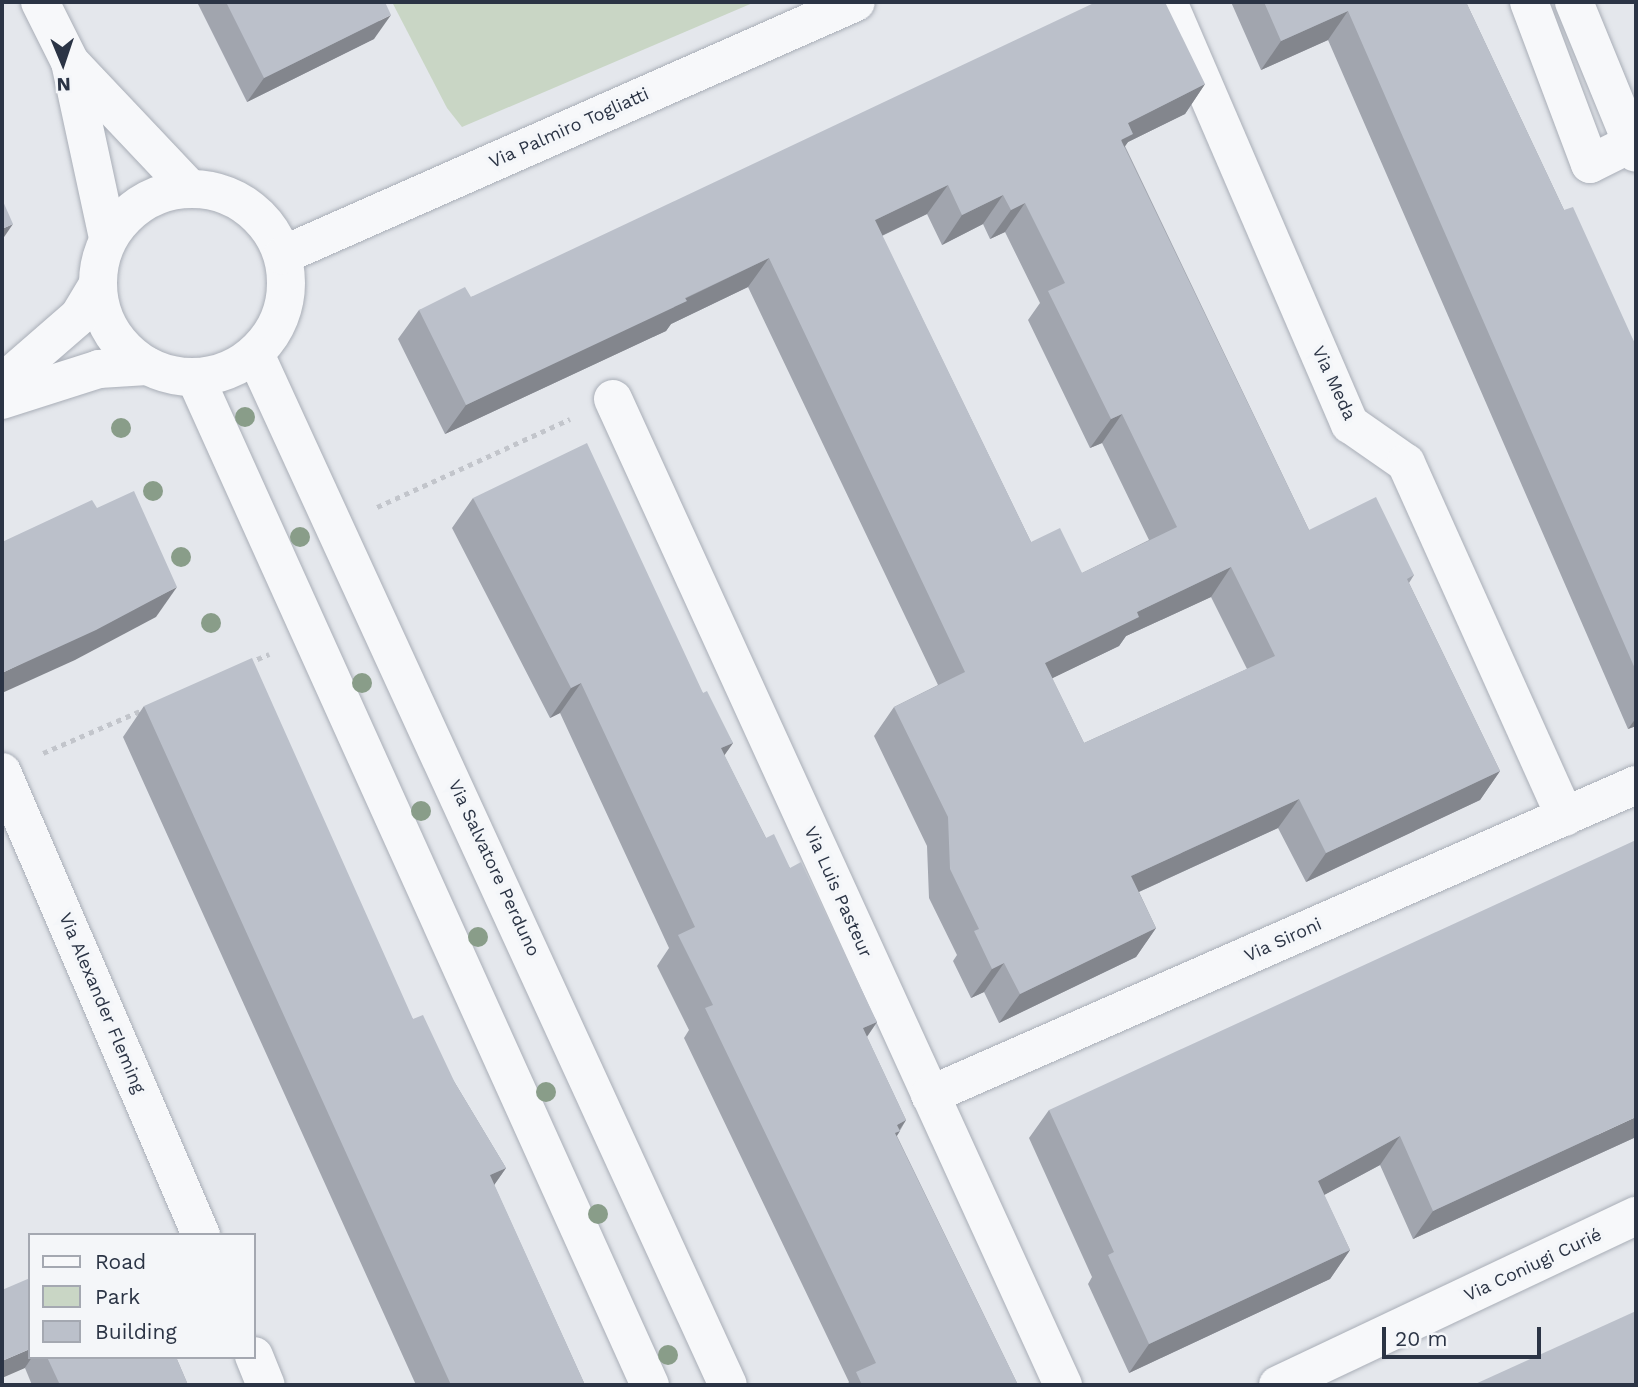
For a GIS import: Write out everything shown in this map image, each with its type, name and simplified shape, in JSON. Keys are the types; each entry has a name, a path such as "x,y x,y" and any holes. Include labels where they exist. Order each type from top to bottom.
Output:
{"street":[{"path":"2,383 79,316 97,286 108,238 71,62 40,2"},
{"name":"Via Palmiro Togliatti","path":"283,255 856,2"},
{"name":"Via Meda","path":"1168,2 1350,424 1406,463 1565,817"},
{"path":"1529,2 1590,164 1634,148 1574,2"},
{"path":"71,62 189,188"},
{"path":"2,400 99,369 148,366 195,377 227,371 255,354 276,327 285,304 283,255 273,232 247,206 214,190 189,188 164,192 142,202 108,238"},
{"path":"97,286 112,333 148,366"},
{"name":"Via Salvatore Perduno","path":"255,354 728,1385"},
{"path":"195,377 650,1385"},
{"name":"Via Luis Pasteur","path":"613,399 1063,1385"},
{"name":"Via Alexander Fleming","path":"2,772 200,1233"},
{"name":"Via Sironi","path":"930,1095 1636,785"},
{"name":"Via Coniugi Curié","path":"1278,1385 1636,1216"},
{"path":"255,1359 266,1385"}],"path":[{"path":"335,526 613,399"},
{"path":"241,667 311,635"},
{"path":"2,772 156,704"}],"green space":[{"path":"392,2 755,2 462,127 447,108"}],"building":[{"path":"226,2 385,2 391,15 264,78"},
{"path":"1096,2 1165,2 1205,84 1128,123 1133,134 1121,140 1309,530 1376,497 1414,575 1407,579 1500,771 1326,853 1299,799 1131,876 1156,928 1020,994 1004,963 992,969 974,931 979,929 950,869 948,817 894,707 965,672 769,258 685,298 687,301 466,405 419,310 465,287 471,297","holes":["948,185 962,215 1003,195 1011,210 1025,203 1065,283 1048,291 1111,419 1122,414 1177,527 1082,573 1060,528 1031,542 875,220","1231,567 1275,656 1084,743 1045,663 1139,617 1137,612"]},
{"path":"1264,2 1466,2 1564,210 1573,207 1636,346 1636,671 1348,11 1281,41"},
{"path":"2,199 13,224 2,229"},
{"path":"587,443 703,693 707,691 733,743 721,748 766,838 774,834 790,868 801,862 877,1022 863,1028 906,1120 897,1125 900,1131 895,1133 1018,1385 862,1385 856,1372 876,1363 705,1008 713,1005 678,935 695,927 581,683 571,688 473,498"},
{"path":"134,491 177,587 96,630 2,673 2,542 92,500 97,508"},
{"path":"252,658 413,1019 423,1015 455,1083 506,1168 490,1175 585,1385 451,1385 144,706"},
{"path":"1636,840 1636,1117 1433,1211 1400,1136 1318,1181 1350,1250 1149,1344 1108,1255 1114,1252 1049,1110"},
{"path":"28,1279 28,1350 2,1361 2,1290"},
{"path":"1636,1311 1636,1385 1473,1385"},
{"path":"48,1359 177,1359 188,1385 60,1385"}]}
